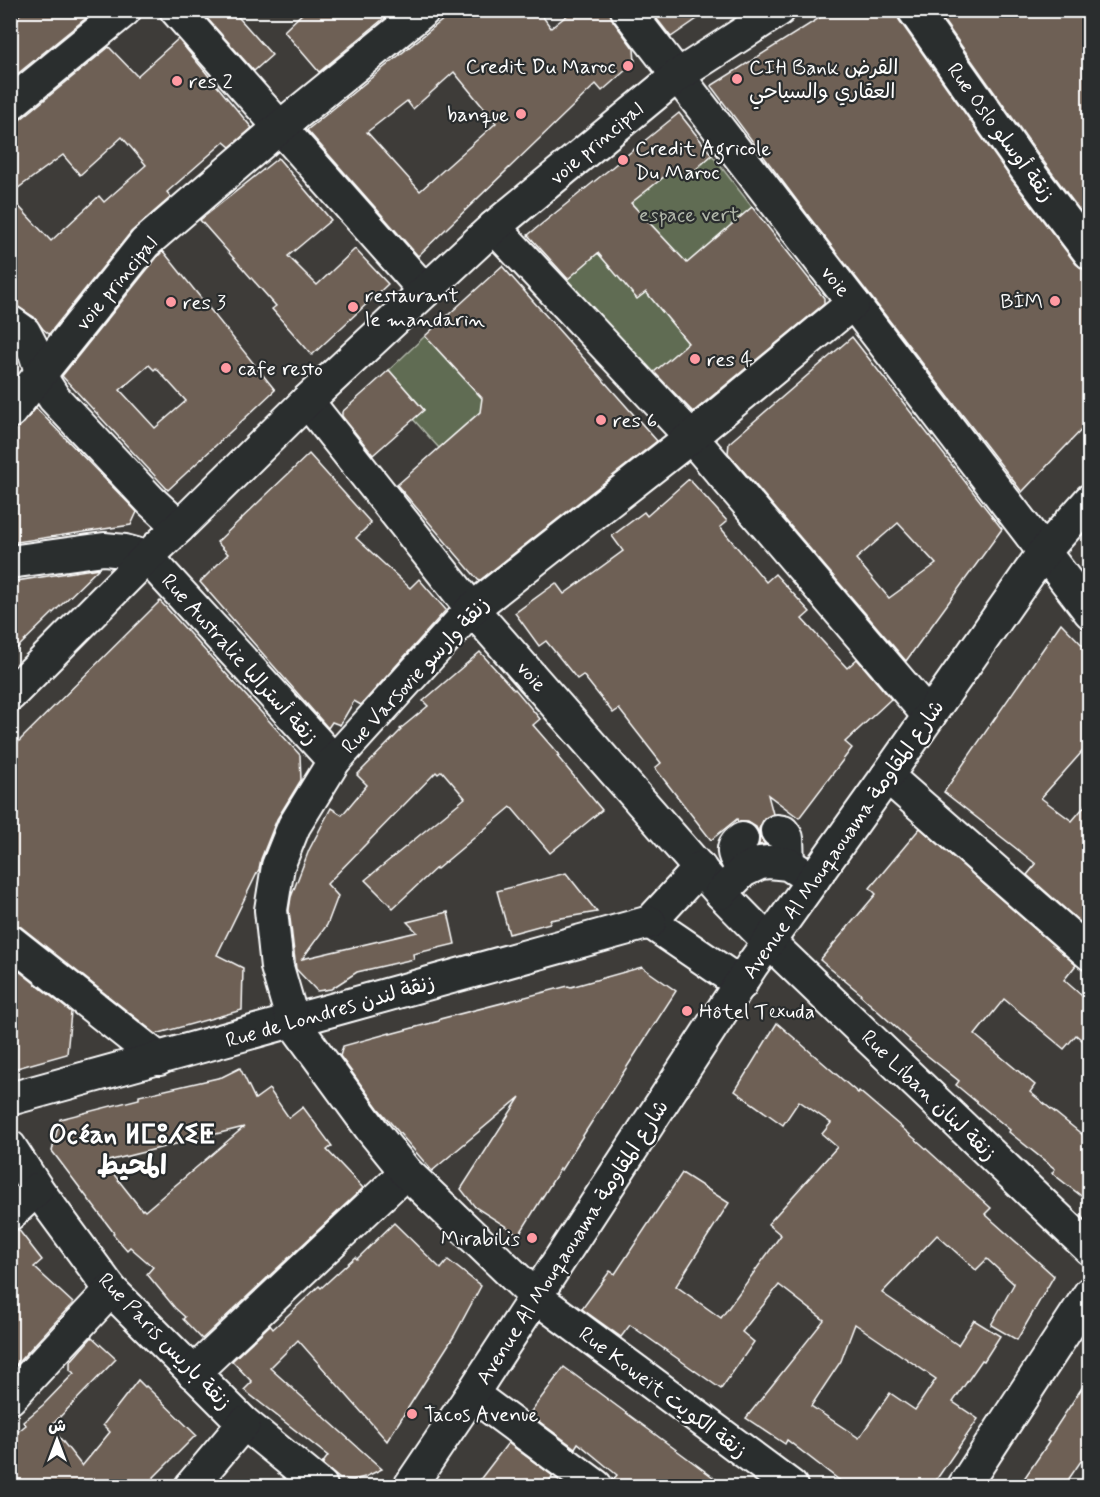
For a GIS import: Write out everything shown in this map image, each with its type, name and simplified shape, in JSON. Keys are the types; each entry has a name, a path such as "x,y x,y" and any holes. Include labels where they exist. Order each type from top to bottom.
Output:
{"street":[{"path":"10,104 125,10"},
{"path":"176,10 425,291"},
{"name":"voie principal","path":"10,412 144,243 279,128 424,10"},
{"name":"voie","path":"627,10 1089,612"},
{"name":"voie principal","path":"10,695 307,401 494,227 677,76 779,10"},
{"name":"Rue Oslo زنقة أوسلو","path":"914,10 1026,169 1089,253"},
{"path":"494,227 691,437 929,716"},
{"name":"Rue Varsovie زنقة وارسو","path":"292,1022 277,967 271,910 279,866 294,826 333,761 472,609 691,437 853,303"},
{"path":"10,322 24,333 35,353 45,384 54,398 151,501 179,527"},
{"name":"voie","path":"307,401 472,609 721,893 768,941"},
{"name":"Avenue Al Mouqaouama شارع المقاومة","path":"410,1486 741,984 768,941 800,872 887,776 1043,553 1089,500"},
{"path":"10,562 104,549 125,551 147,557"},
{"name":"Rue Australie زنقة أستراليا","path":"147,557 333,761"},
{"path":"887,776 1089,954"},
{"path":"777,831 783,832 787,838 800,872"},
{"path":"742,839 735,845 734,855 743,871"},
{"path":"721,893 743,871 760,863 770,862 800,872"},
{"path":"700,868 650,922 741,984"},
{"name":"Rue de Londres زنقة لندن","path":"10,1099 650,922"},
{"path":"10,941 159,1059"},
{"name":"Rue Liban زنقة لبنان","path":"768,941 1089,1249"},
{"name":"Rue Koweït زنقة الكويت","path":"292,1022 406,1172 536,1297 791,1486"},
{"name":"Rue Paris زنقة باريس","path":"10,1147 37,1189 111,1290 244,1423 321,1486"},
{"path":"193,1373 406,1172"},
{"path":"10,1214 37,1189"},
{"path":"10,1398 111,1290"},
{"path":"964,1486 1089,1293"},
{"path":"472,1394 596,1486"},
{"path":"191,1486 244,1423"}],"green space":[{"name":"espace vert","path":"712,155 752,207 687,263 631,203 675,168 685,179"},
{"name":"espace vert","path":"598,253 637,298 646,292 688,343 651,375 567,279"},
{"path":"425,336 488,405 439,448 413,419 424,410 389,370"}],"building":[{"path":"25,10 96,10 10,80 10,23"},
{"path":"209,10 232,10 272,55 254,71 204,15"},
{"path":"306,10 394,10 319,72 284,31"},
{"path":"455,10 538,10 551,28 574,10 609,10 613,21 634,49 635,62 602,91 596,84 418,256 307,130","holes":["454,72 496,123 420,191 367,132 407,101 413,109"]},
{"path":"650,10 710,10 671,37"},
{"path":"832,10 896,10 899,20 1012,180 1076,264 1089,271 1089,422 1022,492 711,86"},
{"path":"936,10 1089,10 1089,223 1041,158"},
{"path":"178,39 252,128 230,147 224,142 167,192 171,197 131,232 49,334 34,317 10,302 10,197 51,241 99,196 104,202 146,165 122,137 80,175 63,155 10,194 10,128 109,47 137,76"},
{"path":"679,113 712,155 685,179 675,168 631,203 687,263 752,207 824,298 824,304 693,412 654,372 688,343 646,292 637,299 598,253 568,279 528,235"},
{"path":"278,158 331,220 288,256 317,285 355,249 388,284 312,355 272,309 276,306 200,220"},
{"path":"163,251 275,390 168,490 62,376","holes":["149,365 154,370 156,368 186,401 155,428 120,390"]},
{"path":"502,266 657,441 479,581 397,485 480,412 482,398 425,336"},
{"path":"852,337 1002,529 906,661 728,453 729,443","holes":["898,523 936,564 889,598 856,559"]},
{"name":"cafe resto","path":"389,370 424,410 373,455 342,416 342,412"},
{"path":"36,408 137,512 131,525 10,543 10,434 24,423"},
{"path":"309,454 371,523 356,538 410,588 419,579 446,610 361,705 354,701 340,725 332,722 328,728 200,582 228,554 217,542"},
{"path":"689,479 727,521 720,527 766,582 775,574 810,612 802,619 847,668 857,659 891,699 845,742 852,748 799,818 768,795 773,814 764,819 759,829 760,836 756,827 748,822 738,822 737,819 711,840 655,768 661,763 619,709 613,713 583,675 577,679 546,641 539,646 515,613 556,583 564,594 623,551 612,536 644,512 647,516"},
{"path":"99,568 10,655 10,582"},
{"path":"160,601 300,755 301,780 277,819 259,869 217,955 243,968 242,1010 156,1034 21,927 10,923 10,750"},
{"path":"1061,623 1089,652 1089,744 1041,798 1072,821 1089,801 1089,930 1027,875 1036,864 944,792"},
{"path":"480,652 540,719 533,725 602,810 550,853 511,807 436,868 393,908 365,880 465,798 442,771 438,774 436,772 327,884 338,896 327,925 302,959 417,932 407,922 448,912 455,944 413,954 414,959 357,972 331,989 317,991 296,969 289,910 291,897 309,850 331,808 342,815 367,785 357,775 400,729 428,706 423,701"},
{"path":"920,828 1076,965 1064,980 1089,1002 1089,1046 1076,1035 1064,1049 1004,999 975,1035 1035,1085 1030,1092 1089,1140 1089,1202 1052,1173 1055,1169 956,1085 959,1081 909,1041 861,994 820,960 876,894 870,888"},
{"path":"760,837 765,844 759,845"},
{"path":"566,873 597,912 550,920 550,923 509,934 497,891"},
{"path":"10,964 71,1012 67,1054 10,1070"},
{"path":"642,967 676,991 519,1235 475,1207 461,1189 520,1097 432,1171 378,1108 340,1056 343,1046"},
{"path":"777,1023 921,1144 991,1208 985,1214 1054,1276 1017,1340 991,1325 1014,1284 987,1259 976,1270 937,1235 882,1293 958,1345 974,1320 1000,1336 953,1402 978,1419 932,1486 847,1486 787,1440 785,1444 746,1418 824,1320 779,1285 742,1332 754,1342 721,1389 630,1325 621,1337 582,1309 610,1271 615,1274 682,1173 729,1203 676,1286 721,1318 781,1235 768,1224 837,1147 822,1134 831,1123 799,1101 783,1125 735,1091","holes":["855,1324 936,1379 915,1410 890,1393 859,1438 811,1406 841,1361"]},
{"path":"240,1068 255,1099 269,1089 289,1118 303,1107 332,1146 327,1150 363,1188 202,1339 147,1274 153,1267 130,1247 127,1250 113,1234 52,1151 60,1119 139,1099 139,1096 222,1077","holes":["244,1127 145,1211 104,1162"]},
{"path":"394,1223 441,1269 448,1260 481,1286 454,1336 387,1441 298,1340 270,1368 382,1469 353,1480 340,1479 322,1464 328,1456 244,1390 252,1382 232,1361 270,1325 273,1329 319,1286 321,1288 355,1257 357,1259"},
{"path":"18,1229 42,1260 34,1267 73,1303 10,1371 10,1232"},
{"path":"92,1337 116,1359 54,1423 60,1430 56,1433 82,1466 110,1432 103,1425 138,1380 196,1435 145,1486 10,1486 10,1438 26,1425 23,1422 74,1373 70,1370 70,1362"},
{"path":"564,1367 725,1486 614,1486 613,1480 617,1475 578,1443 575,1448 529,1414"},
{"path":"1089,1377 1089,1467 1081,1461 1064,1486 1019,1486 1049,1442 1047,1441"},
{"path":"508,1443 553,1476 545,1486 475,1486"}],"place":[{"name":"Credit Du Maroc","path":"628,66"},
{"name":"CIH Bank القرض العقاري والسياحي","path":"737,79"},
{"name":"res 2","path":"177,81"},
{"name":"banque","path":"521,114"},
{"name":"Credit Agricole Du Maroc","path":"623,160"},
{"name":"BİM","path":"1055,301"},
{"name":"res 3","path":"171,302"},
{"name":"restaurant le mandarin","path":"353,307"},
{"name":"res 4","path":"695,359"},
{"name":"cafe resto","path":"226,368"},
{"name":"res 6","path":"601,420"},
{"name":"Hôtel Texuda","path":"687,1011"},
{"name":"Mirabilis","path":"532,1238"},
{"name":"Tacos Avenue","path":"412,1414"}],"district":[{"name":"Océan ⵍⵎⵓⵃⵉⵟ المحيط","path":"132,1150"}]}
